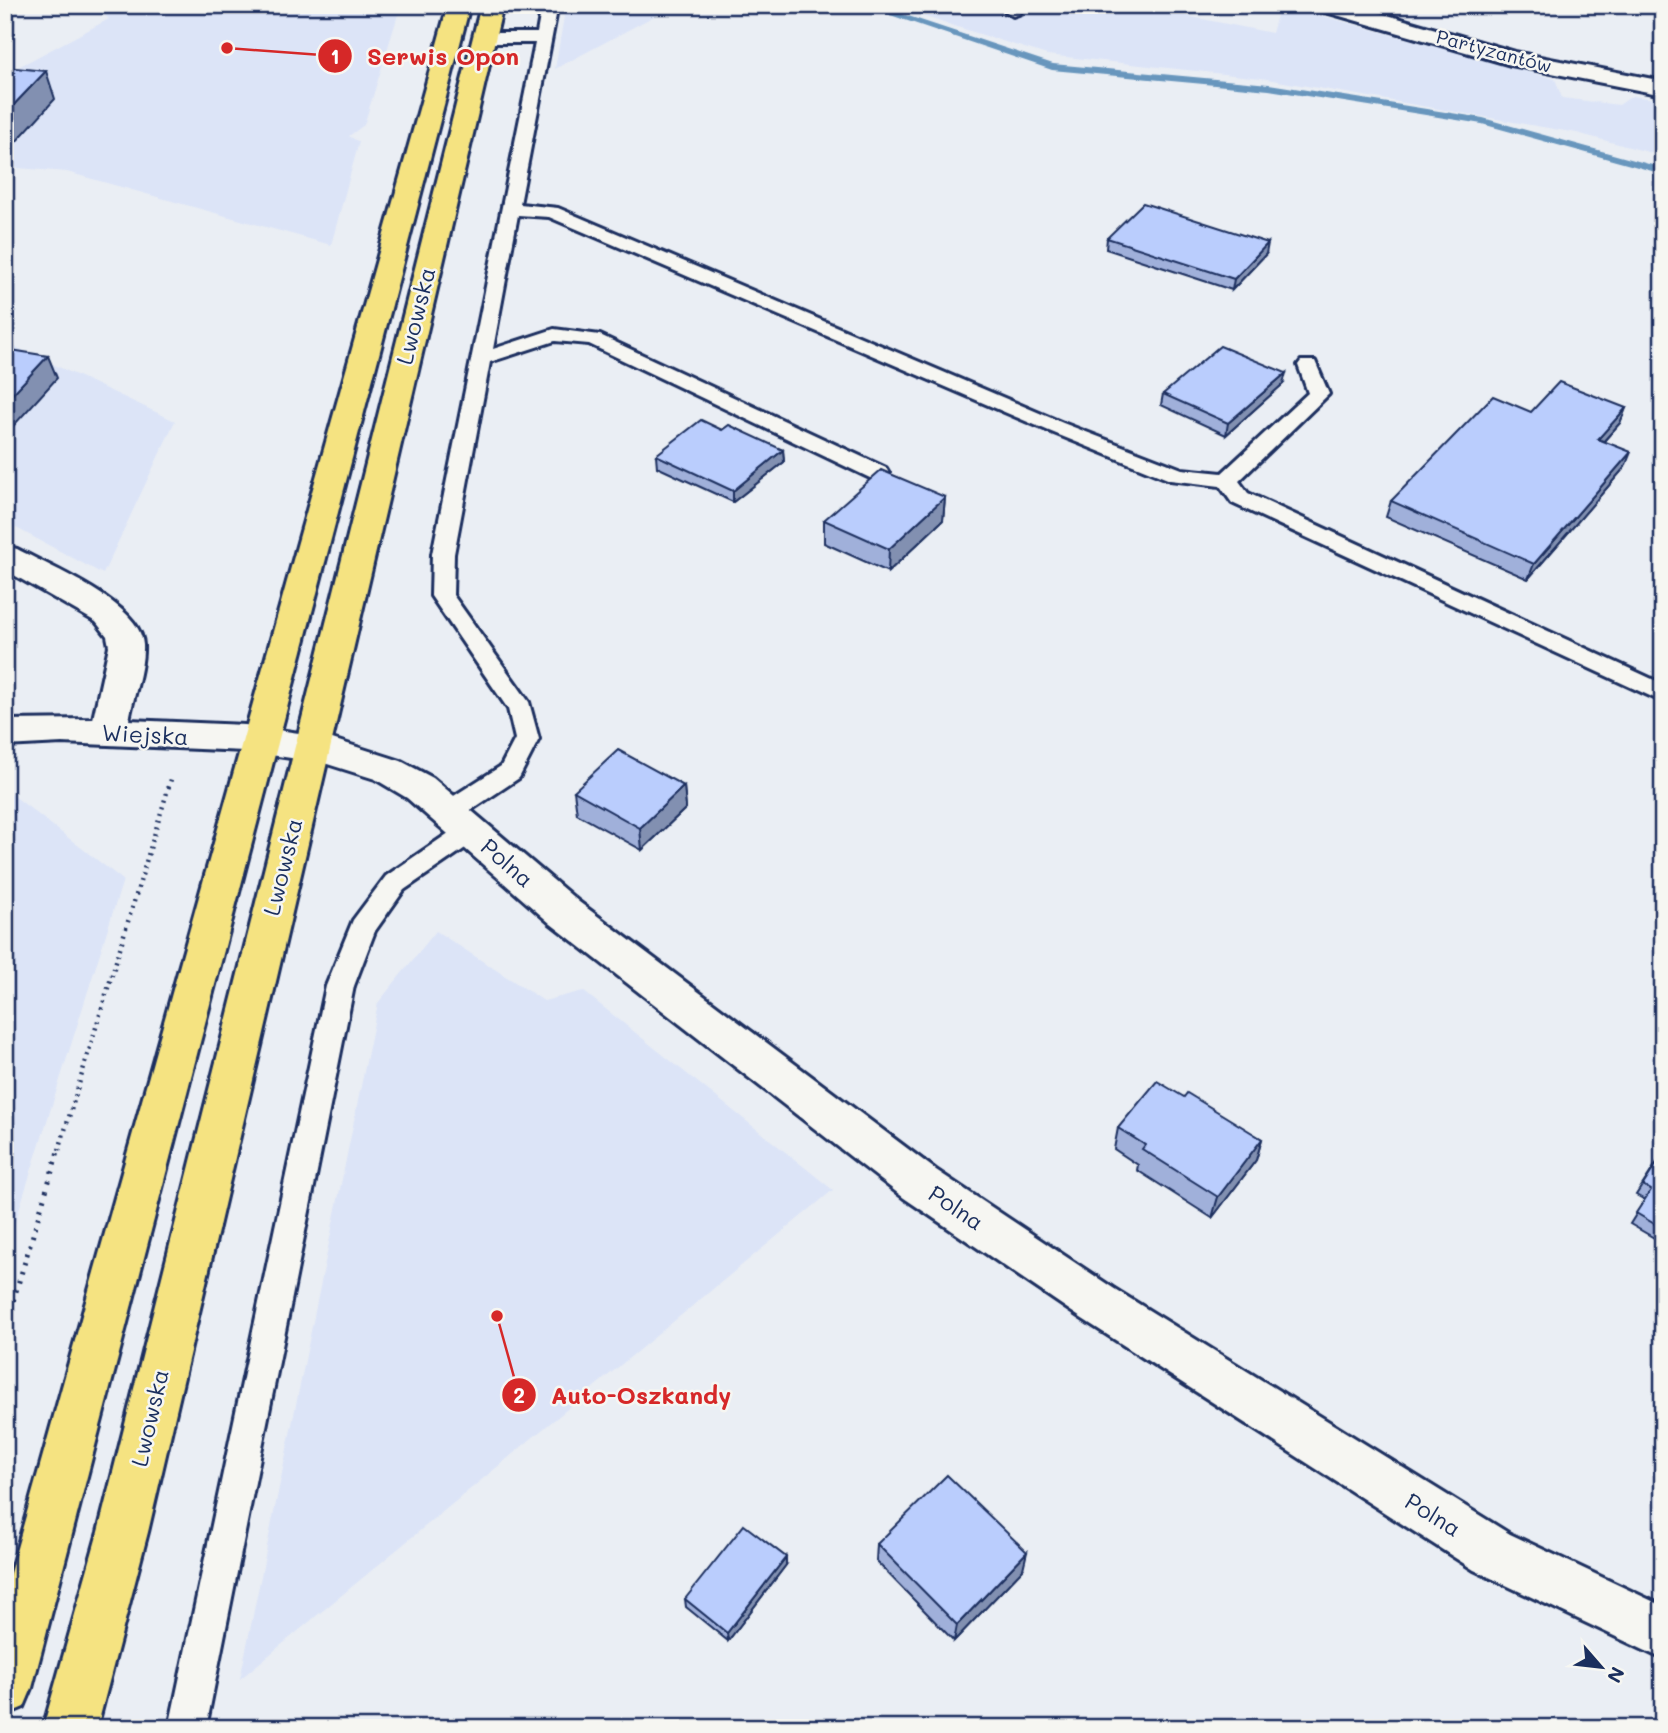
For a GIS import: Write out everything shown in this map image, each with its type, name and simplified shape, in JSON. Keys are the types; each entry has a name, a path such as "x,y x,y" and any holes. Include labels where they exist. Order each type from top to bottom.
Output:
{"main road":[{"name":"Lwowska","path":"70,1728 123,1532 286,744 459,5"},
{"name":"Lwowska","path":"5,1688 286,744 492,5"}],"street":[{"name":"Partyzantów","path":"1327,5 1511,58 1663,88"},
{"path":"5,556 108,614 124,633 127,646 108,733"},
{"name":"Wiejska","path":"5,733 62,730 286,744"},
{"name":"Polna","path":"286,744 326,750 388,770 420,788 565,913 920,1184 1052,1273 1492,1552 1663,1633"}],"lane":[{"path":"187,1728 341,986 363,927 395,883 510,772 527,739 520,708 442,596 443,554 550,5"},
{"path":"484,38 544,38"},
{"path":"510,209 552,212 1056,427 1178,475 1227,480 1240,498 1663,694"},
{"path":"481,359 554,335 593,339 878,473"},
{"path":"1227,480 1318,394 1308,365"}],"path":[{"path":"5,1328 172,774"}],"shaded area":[{"path":"106,5 401,5 364,125 349,136 359,142 331,245 67,172 5,167 5,74 109,19 99,9"},
{"path":"566,5 675,5 555,69"},
{"path":"887,5 1132,5 1272,33 1282,5 1555,79 1562,98 1619,105 1632,96 1663,100 1663,156 1577,133 1261,78 1047,55"},
{"path":"5,342 175,421 103,574 5,522"},
{"path":"5,789 123,880 5,1254"},
{"path":"436,931 544,1001 583,991 833,1190 240,1679 378,1003"}],"building":[{"path":"5,67 46,71 5,114"},
{"path":"1143,203 1268,243 1234,279 1107,238"},
{"path":"1220,346 1286,373 1228,423 1163,394"},
{"path":"5,349 48,356 5,402"},
{"path":"1559,382 1626,408 1598,439 1631,452 1534,564 1391,501 1493,396 1531,412"},
{"path":"701,420 722,430 729,425 783,450 733,491 656,455"},
{"path":"881,470 945,497 889,549 824,520"},
{"path":"618,750 684,786 640,828 574,791"},
{"path":"1157,1081 1184,1097 1187,1093 1262,1139 1218,1197 1142,1149 1145,1145 1118,1128"},
{"path":"1663,1154 1663,1229 1636,1213 1651,1190 1643,1185"},
{"path":"947,1475 1027,1552 957,1625 877,1544"},
{"path":"744,1525 786,1557 727,1633 685,1599"}],"waterway":[{"path":"865,5 1052,67 1269,87 1483,121 1663,171"}],"place":[{"name":"Serwis Opon","path":"227,48"},
{"name":"Auto-Oszkandy","path":"497,1316"}]}
